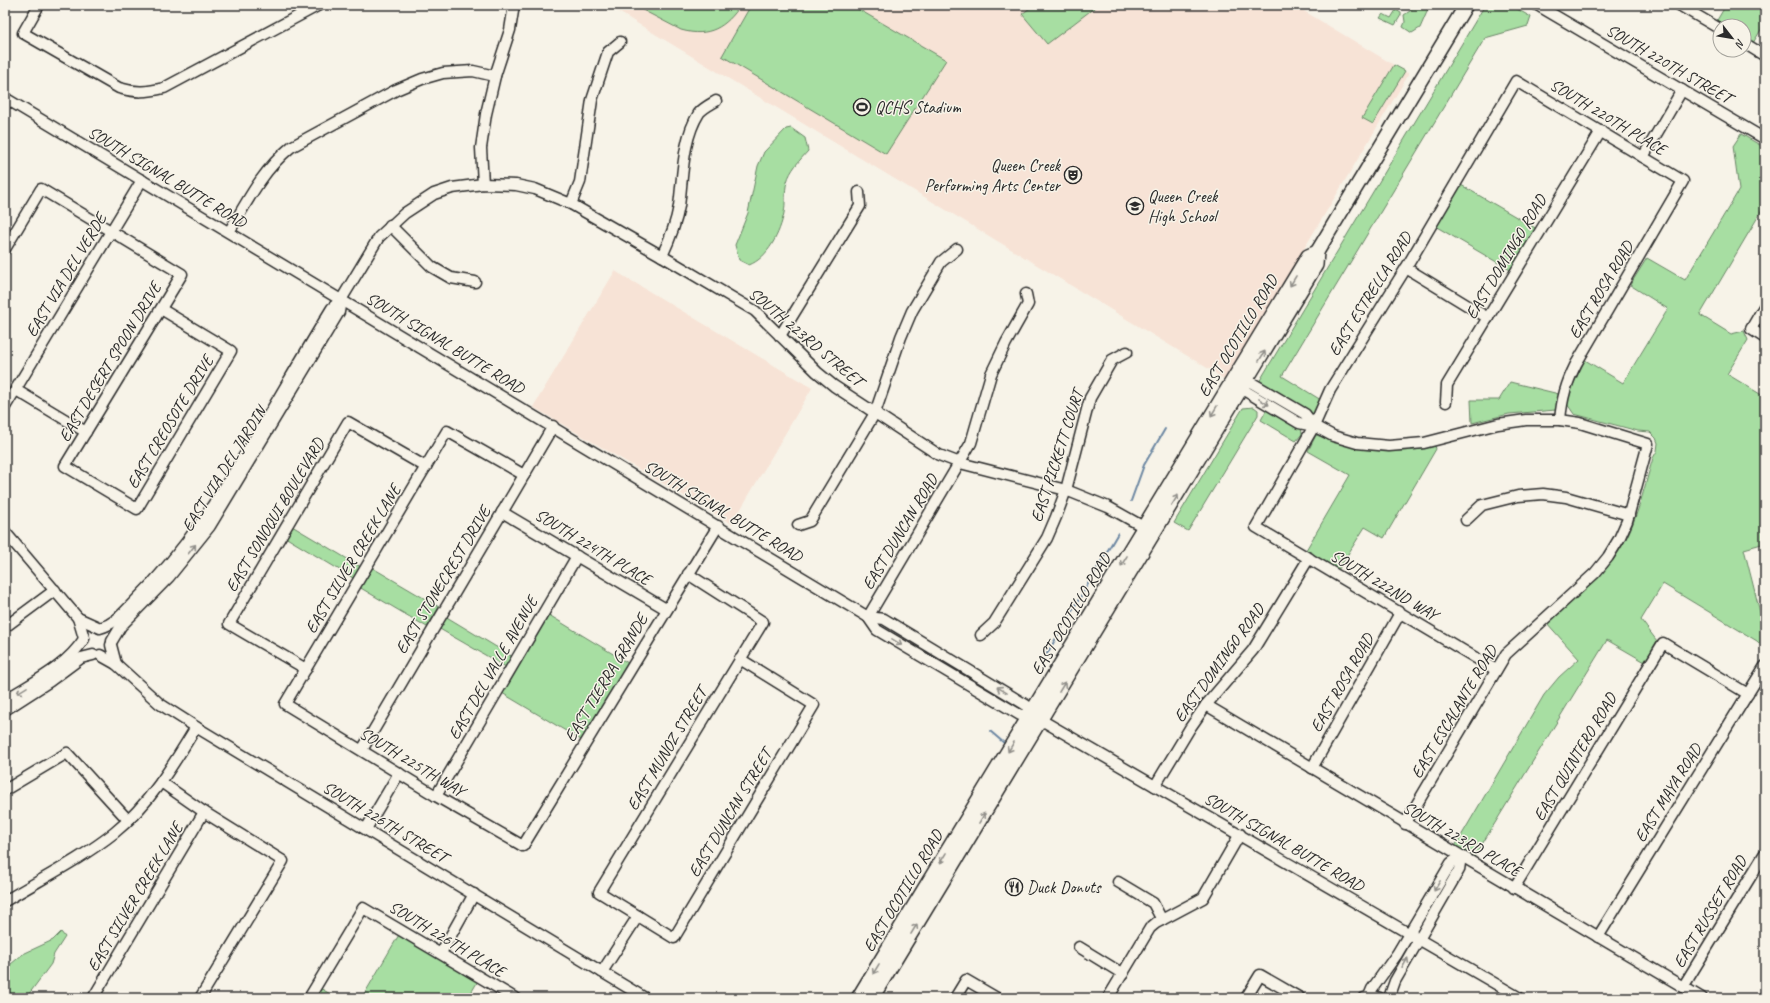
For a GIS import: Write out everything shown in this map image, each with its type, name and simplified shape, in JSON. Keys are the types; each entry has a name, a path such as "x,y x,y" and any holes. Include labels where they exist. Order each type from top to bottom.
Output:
{"main road":[{"name":"EAST OCOTILLO ROAD","path":"1149,530 1245,385 1316,265 1317,252 1466,5"},
{"name":"EAST OCOTILLO ROAD","path":"872,998 1036,717 1149,530 1234,378 1308,256 1317,252"},
{"name":"EAST OCOTILLO ROAD","path":"858,998 1036,717"}],"street":[{"path":"39,5 23,33 119,88 132,92 149,92 164,88 319,5"},
{"path":"483,184 481,148 483,134 496,76 510,30 514,5"},
{"name":"SOUTH 220TH STREET","path":"1537,5 1765,139"},
{"path":"1679,5 1712,24"},
{"path":"571,204 580,182 592,100 608,52 620,42"},
{"path":"1752,49 1765,56"},
{"path":"229,232 262,176 276,160 291,147 396,90 422,79 443,73 473,71 496,76"},
{"name":"SOUTH 220TH PLACE","path":"1516,81 1684,181"},
{"name":"EAST ESTRELLA ROAD","path":"1256,527 1314,426 1330,390 1406,268 1516,81"},
{"path":"1643,157 1682,90"},
{"name":"SOUTH SIGNAL BUTTE ROAD","path":"5,98 553,426 868,617 884,619 1026,705 1036,717 1240,834 1520,998"},
{"path":"662,256 673,232 679,208 686,152 691,131 700,112 716,101"},
{"name":"EAST DOMINGO ROAD","path":"1446,402 1447,385 1601,131"},
{"name":"EAST VIA DEL VERDE","path":"5,407 142,180"},
{"name":"EAST ROSA ROAD","path":"1560,420 1561,402 1565,386 1576,364 1684,181"},
{"name":"SOUTH 223RD STREET","path":"483,184 516,185 535,189 571,204 755,311 834,386 940,455 960,463 1066,490 1108,507 1149,530"},
{"name":"EAST VIA DEL JARDIN","path":"99,627 111,624 160,576 197,529 219,498 332,308 341,300 367,254 379,237 390,225 434,194 452,188 483,184"},
{"path":"5,249 41,189 111,231"},
{"path":"780,336 860,206 859,192"},
{"path":"390,225 432,267 451,278 475,282"},
{"name":"EAST DESERT SPOON DRIVE","path":"65,466 182,274 111,231"},
{"path":"798,525 810,521 875,413 901,337 912,311 941,262 957,250"},
{"path":"1406,268 1488,318"},
{"name":"EAST DUNCAN ROAD","path":"868,617 971,443 991,374 1006,343 1028,304 1026,294"},
{"name":"EAST VIA DEL JARDIN","path":"111,643 121,626 169,577 210,526 339,312 341,300"},
{"path":"1765,305 1751,329 1765,338"},
{"name":"EAST CREOSOTE DRIVE","path":"65,466 137,508 231,351 161,309"},
{"name":"EAST PICKETT COURT","path":"981,635 994,623 1047,538 1066,490 1090,398 1112,360 1127,352"},
{"path":"1234,378 1300,423 1314,426 1333,436 1358,443 1389,446 1424,443 1498,424 1526,420 1560,420"},
{"path":"16,390 86,432"},
{"name":"EAST ESCALANTE ROAD","path":"1405,824 1506,654 1595,573 1608,557 1619,539 1629,514 1648,444 1580,422 1560,420"},
{"name":"EAST SONOQUI BOULEVARD","path":"306,669 229,624 348,422 426,467"},
{"name":"EAST STONECREST DRIVE","path":"362,750 553,426"},
{"name":"EAST SILVER CREEK LANE","path":"285,704 447,431 524,475"},
{"path":"1466,520 1482,505 1518,496 1543,494 1566,497 1629,514"},
{"name":"SOUTH 224TH PLACE","path":"502,512 666,610"},
{"name":"EAST TIERRA GRANDE","path":"523,846 718,526"},
{"name":"SOUTH 222ND WAY","path":"1256,527 1496,670"},
{"path":"5,532 78,618 84,639 84,647 97,655"},
{"name":"EAST DEL VALLE AVENUE","path":"436,796 577,556"},
{"name":"EAST DOMINGO ROAD","path":"1155,786 1190,728 1206,705 1253,650 1309,558"},
{"name":"EAST MUNOZ STREET","path":"638,916 599,892 763,622 688,574"},
{"path":"5,627 54,590"},
{"name":"EAST ROSA ROAD","path":"1312,768 1400,613"},
{"path":"78,618 107,631 116,664"},
{"path":"5,700 65,662 84,639 89,630 99,627"},
{"path":"5,710 50,682 81,658 107,652 111,643"},
{"name":"EAST QUINTERO ROAD","path":"1514,888 1663,643 1748,694"},
{"name":"SOUTH 226TH STREET","path":"97,655 116,664 160,704 196,727 645,998"},
{"name":"EAST DUNCAN STREET","path":"638,916 674,938 814,705 740,659"},
{"name":"EAST MAYA ROAD","path":"1598,937 1765,666"},
{"name":"SOUTH 225TH WAY","path":"285,704 436,796 523,846"},
{"name":"SOUTH 223RD PLACE","path":"1206,705 1405,824 1702,998"},
{"path":"5,901 97,846 115,832 128,820 161,782 196,727"},
{"path":"5,790 67,753 128,820"},
{"path":"366,829 399,773"},
{"path":"161,782 204,812 283,861 200,998"},
{"name":"EAST SILVER CREEK LANE","path":"93,998 204,812"},
{"path":"1108,998 1150,928 1203,898 1240,834"},
{"name":"EAST RUSSET ROAD","path":"1683,987 1765,854"},
{"path":"1380,998 1367,997 1409,933 1451,863 1461,856"},
{"path":"1389,998 1395,981 1459,870 1461,856"},
{"path":"1118,882 1153,903 1162,920"},
{"path":"441,953 474,894"},
{"name":"SOUTH 226TH PLACE","path":"309,998 363,908 515,998"},
{"path":"602,972 638,916"},
{"path":"1079,947 1123,974"},
{"path":"1246,998 1260,975 1300,998"},
{"path":"955,998 966,980 997,998"}],"shaded area":[{"name":"Queen Creek High School","path":"607,5 1294,5 1409,74 1225,380"},
{"path":"615,271 812,388 732,524 533,407"}],"green space":[{"path":"633,5 741,5 723,25 716,29 700,33 681,30"},
{"name":"QCHS Stadium","path":"751,5 851,5 946,60 886,154 722,56"},
{"path":"1034,5 1098,5 1047,44 1022,14"},
{"path":"1414,5 1430,5 1420,28 1412,33 1403,27 1405,22 1404,15 1410,11"},
{"path":"1485,5 1510,5 1531,17 1528,26 1485,38 1282,376 1321,400 1315,413 1310,414 1259,382"},
{"path":"1726,5 1765,5 1765,23 1753,43 1752,18 1718,18"},
{"path":"1396,10 1401,13 1401,15 1395,25 1380,18 1383,14 1391,18"},
{"path":"1394,65 1405,71 1373,124 1362,118"},
{"path":"791,128 805,138 808,151 790,173 788,178 784,213 780,229 772,244 762,257 749,265 739,260 735,245 748,213 758,166 764,152 786,129"},
{"path":"1741,134 1765,148 1765,205 1700,315 1731,334 1744,331 1748,340 1727,374 1765,397 1765,543 1744,549 1765,632 1765,649 1757,641 1663,584 1641,620 1657,641 1645,662 1607,640 1473,859 1454,848 1544,695 1559,677 1579,659 1546,622 1592,584 1615,557 1634,522 1653,458 1657,451 1658,443 1656,438 1650,432 1638,431 1574,414 1567,404 1573,385 1585,360 1623,383 1668,309 1630,285 1647,258 1685,280 1739,190 1733,146"},
{"path":"1461,185 1537,229 1512,271 1435,226"},
{"path":"1510,382 1559,394 1556,410 1509,414 1472,423 1471,400 1499,400"},
{"path":"1254,407 1258,410 1258,415 1188,531 1174,523 1243,408"},
{"path":"1268,407 1301,427 1302,434 1296,441 1261,420"},
{"path":"1316,435 1345,444 1375,450 1405,451 1435,446 1436,449 1384,538 1365,527 1338,570 1306,550 1350,475 1308,451"},
{"path":"292,526 361,567 353,578 285,537"},
{"path":"371,567 439,607 427,627 359,587"},
{"path":"549,615 628,663 581,740 502,693"},
{"path":"445,616 513,657 506,667 438,628"},
{"path":"61,932 65,937 54,954 51,964 26,998 5,998 5,969 23,954 53,940"},
{"path":"400,933 478,981 468,998 362,998"},
{"path":"320,988 337,998 314,998"}],"waterway":[{"path":"1131,501 1144,465 1165,429"},
{"path":"1045,657 1118,533"},
{"path":"990,731 1004,743"},
{"path":"875,931 882,937"}],"place":[{"name":"QCHS Stadium","path":"862,107"},
{"name":"Queen Creek Performing Arts Center","path":"1073,175"},
{"name":"Queen Creek High School","path":"1135,206"},
{"name":"Duck Donuts","path":"1014,887"}]}
